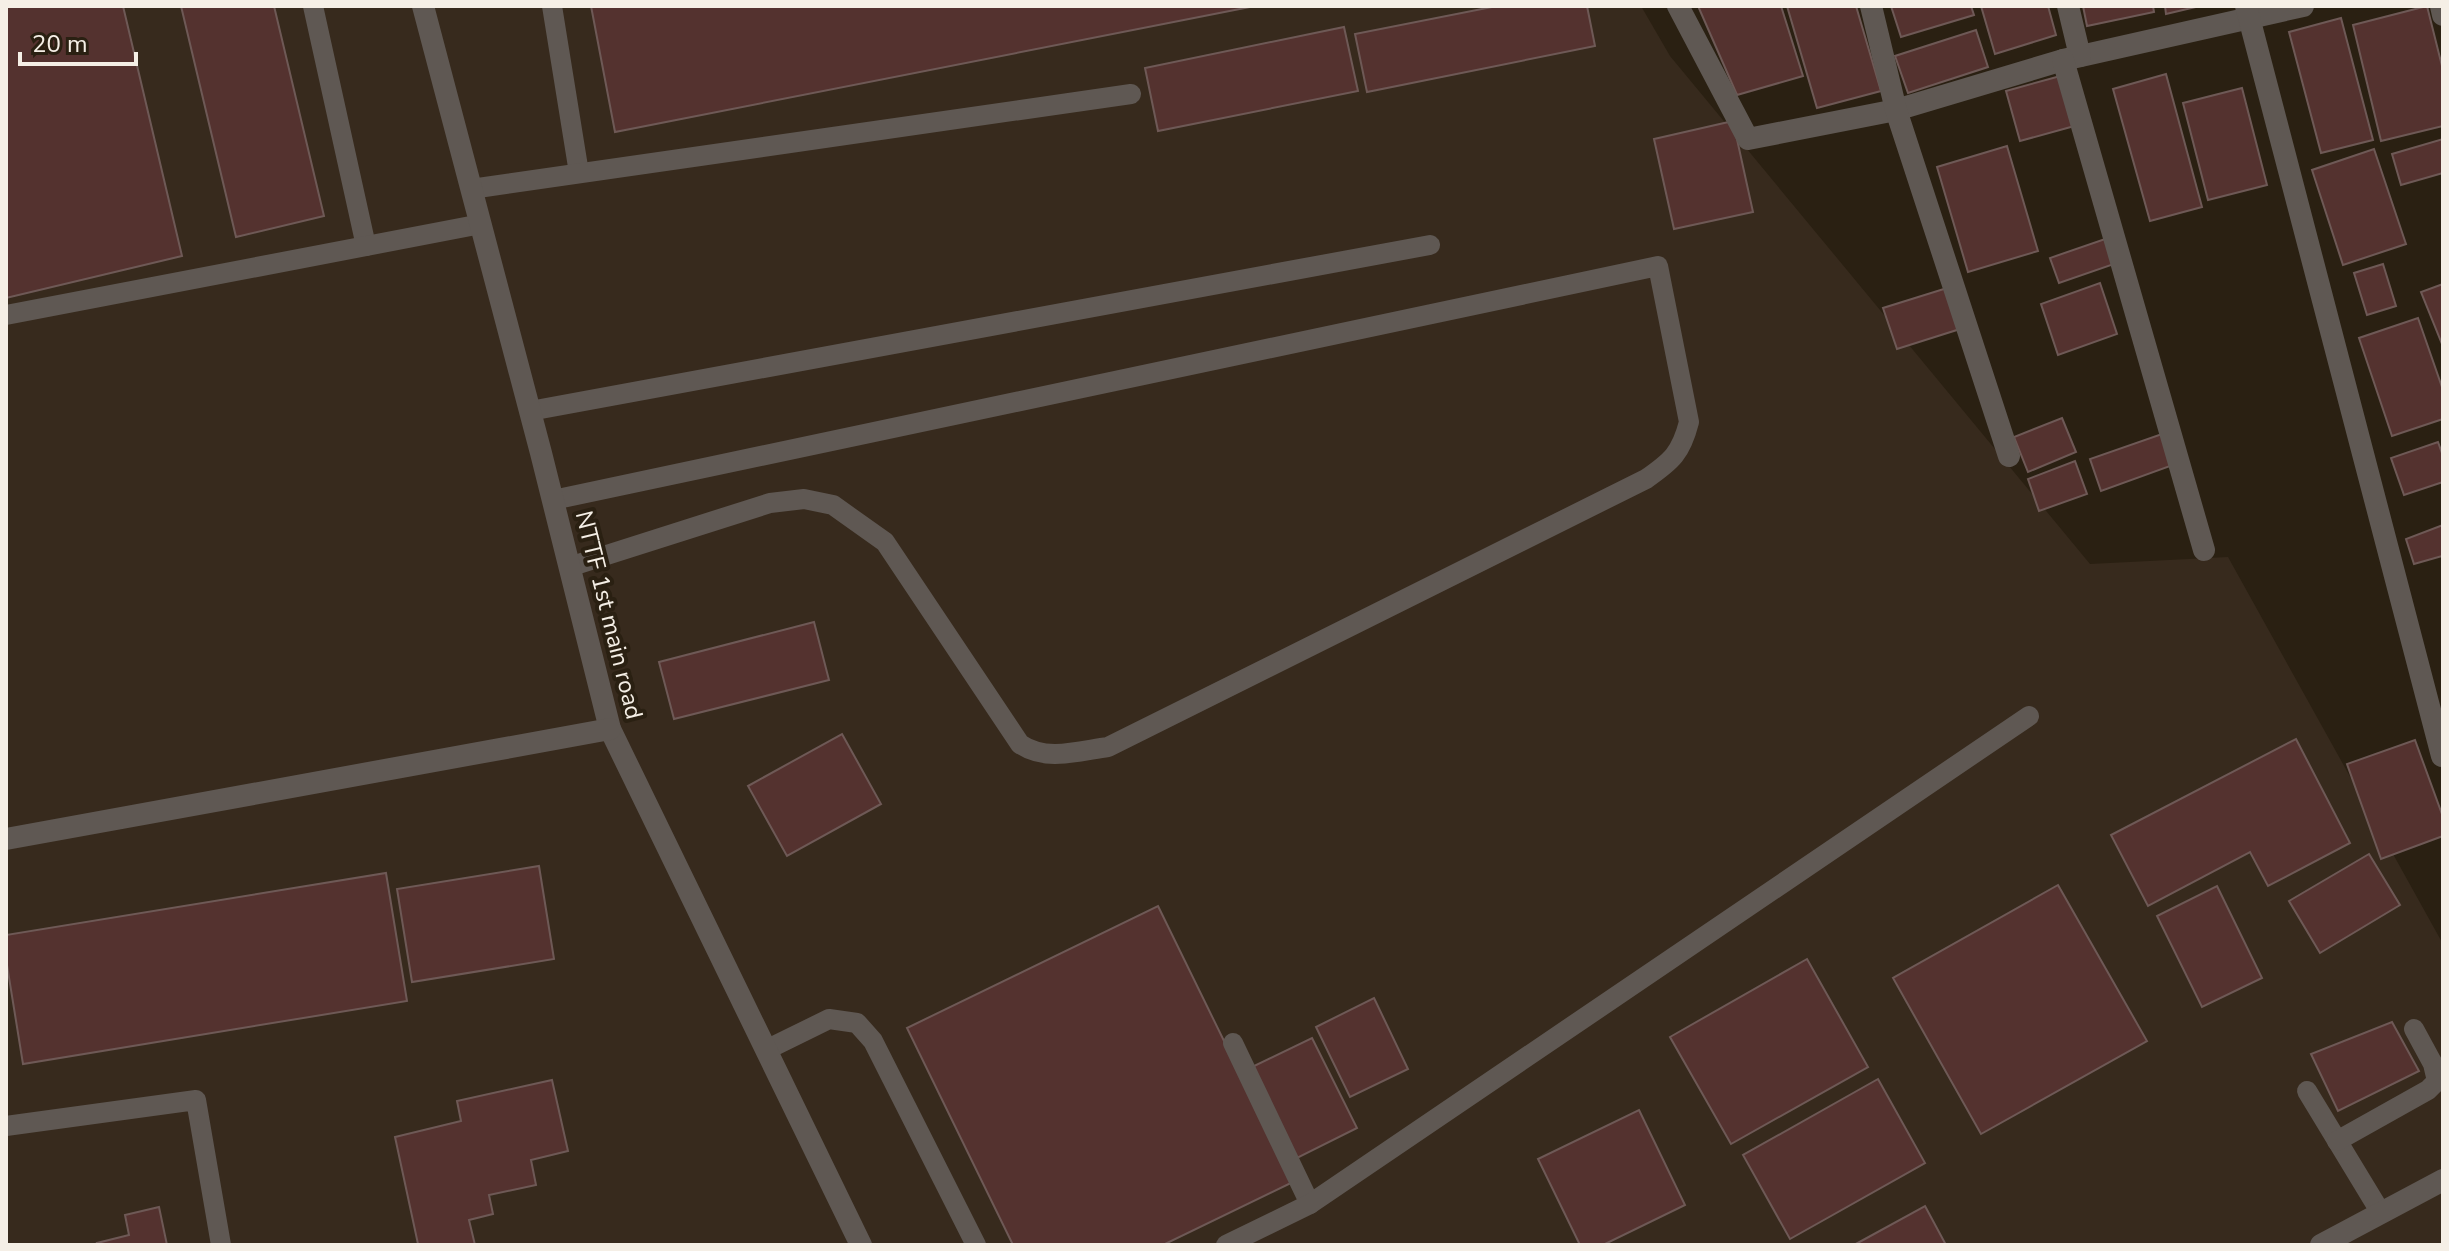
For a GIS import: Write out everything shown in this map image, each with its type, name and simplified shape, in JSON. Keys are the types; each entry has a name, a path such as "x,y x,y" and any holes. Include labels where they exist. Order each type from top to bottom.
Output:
{"street":[{"name":"NTTF 1st main road","path":"423,6 610,729 861,1245"},
{"path":"1678,6 1748,139 1896,110 2247,11 2303,6"},
{"path":"1871,6 1896,110 2009,456"},
{"path":"2068,6 2072,58 2204,550"},
{"path":"2441,6 2443,15"},
{"path":"2247,11 2442,756"},
{"path":"6,839 610,729"},
{"path":"2321,1245 2443,1180"}],"lane":[{"path":"313,6 366,246"},
{"path":"552,6 579,173"},
{"path":"471,189 1131,94"},
{"path":"6,315 481,224"},
{"path":"530,411 1430,245"},
{"path":"553,500 1658,266 1689,422 1683,446 1669,463 1646,479 1108,747 1054,755 1032,752 1020,744 885,542 833,505 804,499 770,503 569,567"},
{"path":"1226,1245 1310,1204 2029,716"},
{"path":"766,1050 829,1019 857,1023 873,1041 976,1245"},
{"path":"2337,1141 2428,1090 2437,1081 2433,1064 2414,1029"},
{"path":"1233,1043 1310,1204"},
{"path":"2307,1091 2381,1213"},
{"path":"6,1126 196,1100 221,1245"}],"shaded area":[{"path":"6,6 1641,6 1670,56 2090,564 2228,557 2443,944 2443,1245 6,1245"}],"building":[{"path":"6,6 123,6 182,256 6,298"},
{"path":"181,6 274,6 324,216 236,237"},
{"path":"591,6 1255,6 615,132"},
{"path":"1497,6 1587,6 1595,46 1367,92 1355,34"},
{"path":"1698,6 1781,6 1803,76 1737,95"},
{"path":"1787,6 1856,6 1881,91 1817,108"},
{"path":"1891,6 1971,6 1974,15 1901,37"},
{"path":"1981,6 2048,6 2056,35 1995,54"},
{"path":"2083,6 2153,6 2154,12 2087,26"},
{"path":"2165,6 2200,6 2166,14"},
{"path":"2427,6 2443,70 2443,126 2381,141 2353,25"},
{"path":"2341,18 2373,140 2321,153 2289,32"},
{"path":"1344,27 1358,91 1158,131 1145,68"},
{"path":"1976,30 1988,67 1908,93 1895,56"},
{"path":"2166,74 2202,207 2150,221 2113,89"},
{"path":"2064,75 2078,125 2020,141 2006,91"},
{"path":"2242,88 2267,185 2208,200 2183,103"},
{"path":"1733,121 1753,212 1674,229 1654,139"},
{"path":"2443,139 2443,173 2401,185 2392,154"},
{"path":"2007,146 2038,251 1968,272 1937,167"},
{"path":"2374,149 2406,244 2343,265 2312,170"},
{"path":"2108,238 2117,263 2059,283 2050,258"},
{"path":"2383,264 2396,306 2367,315 2354,273"},
{"path":"2100,283 2117,334 2058,355 2041,304"},
{"path":"2443,284 2443,344 2442,344 2421,292"},
{"path":"1947,288 1960,329 1897,349 1883,308"},
{"path":"2418,318 2443,390 2443,419 2392,436 2359,338"},
{"path":"2062,418 2076,452 2028,472 2014,437"},
{"path":"2162,434 2173,465 2101,491 2090,459"},
{"path":"2438,442 2443,456 2443,482 2404,495 2391,458"},
{"path":"2075,461 2087,494 2039,511 2028,479"},
{"path":"2443,525 2443,560 2442,556 2414,564 2406,539"},
{"path":"814,622 829,680 674,719 659,662"},
{"path":"842,734 881,804 787,856 748,786"},
{"path":"2296,739 2350,843 2268,886 2250,852 2148,906 2111,835"},
{"path":"2415,740 2443,817 2443,836 2381,859 2347,764"},
{"path":"2369,854 2400,905 2320,953 2289,901"},
{"path":"539,866 554,959 412,982 397,889"},
{"path":"386,873 407,1001 23,1064 6,959 6,935"},
{"path":"2058,885 2147,1041 1981,1134 1893,978"},
{"path":"2217,886 2262,978 2202,1007 2157,916"},
{"path":"1158,906 1293,1182 1163,1245 1013,1245 907,1028"},
{"path":"1807,959 1868,1067 1731,1144 1670,1037"},
{"path":"1374,998 1408,1069 1350,1097 1316,1027"},
{"path":"2392,1022 2419,1071 2338,1111 2311,1054"},
{"path":"1312,1038 1357,1128 1297,1158 1252,1067"},
{"path":"1878,1079 1925,1163 1790,1239 1743,1155"},
{"path":"552,1080 568,1151 531,1160 536,1185 489,1195 493,1214 469,1220 475,1245 414,1245 418,1244 395,1137 461,1121 457,1101"},
{"path":"1639,1110 1685,1205 1603,1245 1580,1245 1538,1159"},
{"path":"1925,1206 1946,1245 1854,1245"},
{"path":"159,1207 167,1245 98,1245 129,1235 125,1215"}]}
